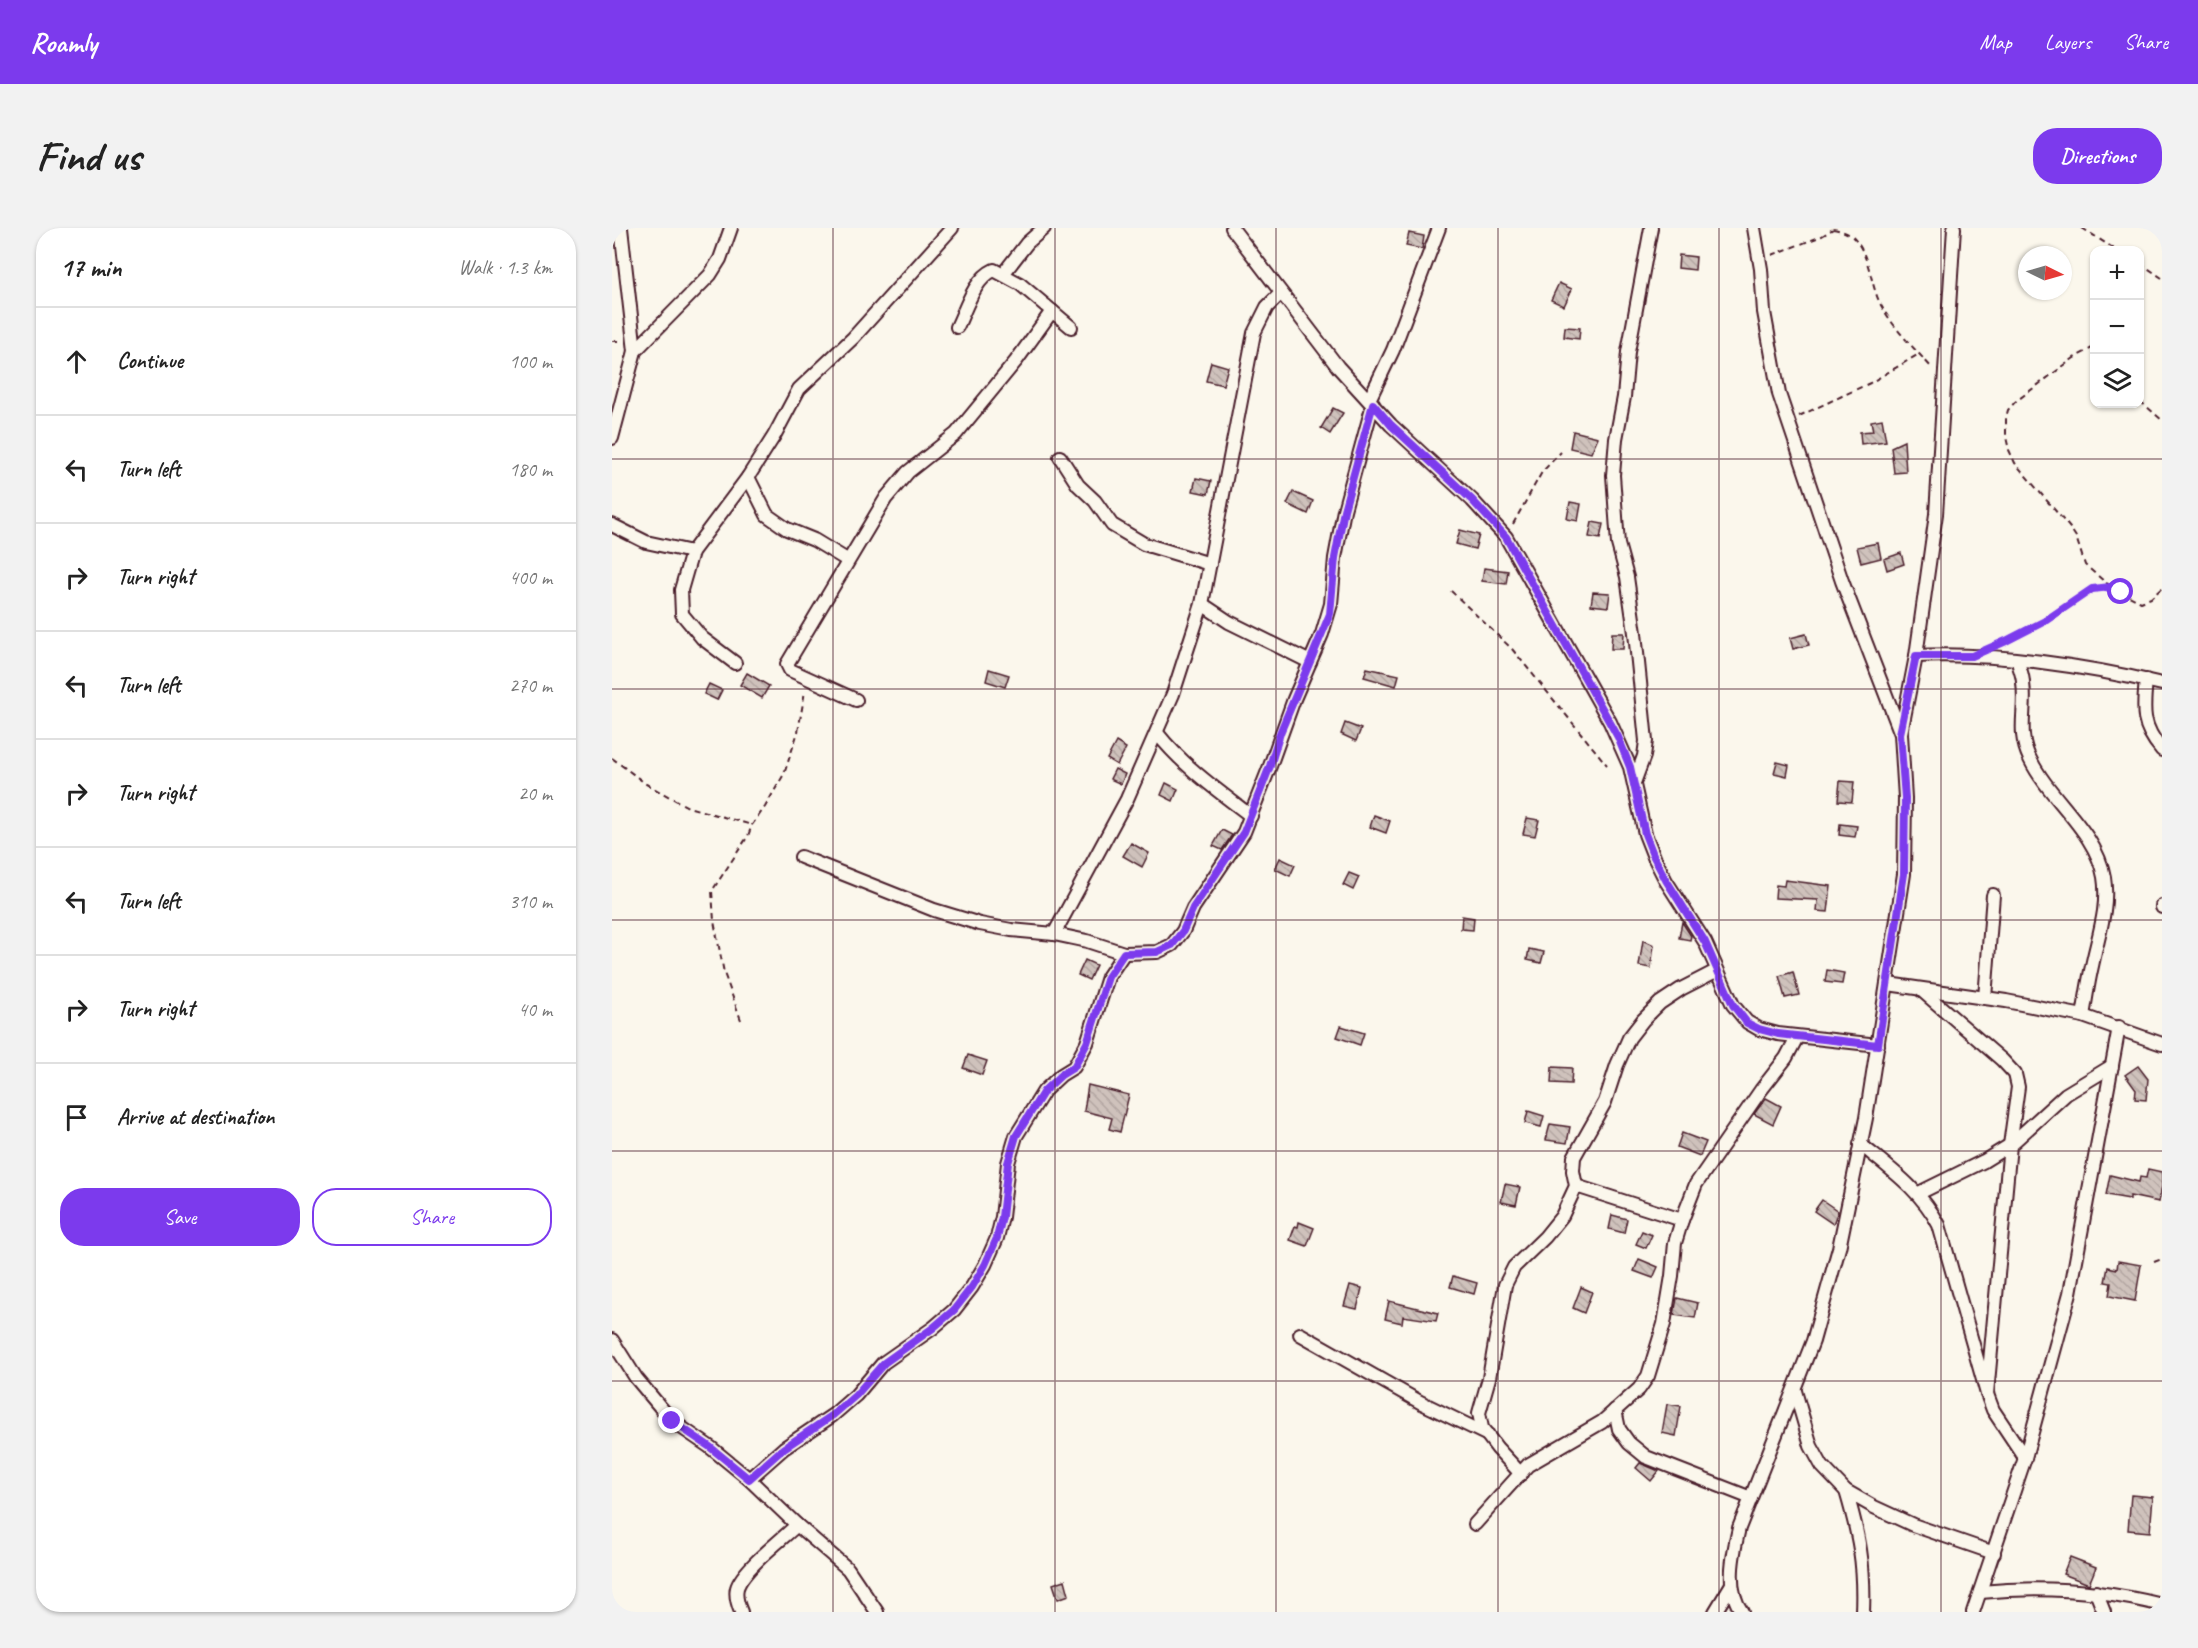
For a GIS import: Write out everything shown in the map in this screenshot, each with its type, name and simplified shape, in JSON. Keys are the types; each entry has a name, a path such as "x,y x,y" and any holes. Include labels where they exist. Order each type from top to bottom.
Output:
{"street":[{"path":"612,438 635,351 621,228"},
{"path":"635,351 710,275 720,259 731,228"},
{"path":"735,663 702,638 682,614 681,590 692,552 748,477 774,436 799,389 853,338 952,228"},
{"path":"1004,274 1027,243 1044,228"},
{"path":"1232,228 1280,294 1338,367 1391,425 1472,500 1506,537 1610,722 1630,767 1645,834 1654,857 1705,942 1733,1005 1747,1023 1759,1029 1797,1037 1878,1045"},
{"path":"801,856 934,910 980,924 1054,934 1087,941 1124,953 1157,952 1172,945 1183,931 1193,908 1244,832 1270,766 1280,733 1330,614 1335,558 1344,510 1371,402 1439,228"},
{"path":"1634,784 1644,756 1646,741 1635,633 1627,577 1618,544 1613,475 1628,352 1651,228"},
{"path":"1754,228 1761,269 1764,312 1779,394 1834,559 1900,734"},
{"path":"1742,1612 1732,1584 1733,1554 1739,1528 1795,1390 1827,1294 1839,1248 1860,1144 1888,984 1904,874 1905,798 1900,734 1916,656 1936,514 1954,228"},
{"path":"957,327 975,290 985,276 994,270 1020,284 1071,327"},
{"path":"1054,934 1127,799 1173,694 1202,604 1254,333 1267,307 1280,294"},
{"path":"856,700 807,680 790,670 788,664 847,560 886,498 909,472 956,434 1016,361 1052,311"},
{"path":"1060,457 1078,486 1095,501 1112,525 1150,546 1210,564"},
{"path":"748,477 767,515 787,529 814,540 847,560"},
{"path":"612,525 646,542 692,552"},
{"path":"1202,604 1229,622 1310,662"},
{"path":"1916,656 1972,656 2018,660 2162,684"},
{"path":"2018,660 2023,682 2021,725 2025,747 2039,776 2099,855 2104,876 2106,897 2103,921 2083,1016"},
{"path":"2146,680 2144,721 2152,738 2162,750"},
{"path":"1157,733 1196,774 1251,816"},
{"path":"1985,998 1993,895"},
{"path":"749,1479 784,1448 833,1415 856,1395 884,1363 954,1310 972,1287 997,1238 1002,1217 1008,1163 1016,1136 1044,1091 1061,1075 1074,1067 1087,1043 1108,977 1124,953"},
{"path":"1521,1474 1482,1428 1479,1413 1489,1378 1505,1285 1515,1267 1562,1216 1576,1186 1573,1171 1574,1156 1605,1102 1629,1038 1660,1004 1681,989 1716,970"},
{"path":"1888,984 1985,998 2083,1016 2162,1044"},
{"path":"1920,989 2002,1059 2015,1074 2018,1087 2010,1145 1987,1394"},
{"path":"1973,1612 2025,1458 2070,1293 2119,1027"},
{"path":"1475,1524 1528,1465 1602,1422 1639,1389 1648,1376 1664,1324 1675,1243 1696,1185 1712,1158 1786,1058 1797,1037"},
{"path":"1918,1193 1966,1170 2010,1145 2066,1094 2112,1066"},
{"path":"1860,1144 1918,1193 1930,1207 1939,1224 1987,1394 1993,1410 2025,1458"},
{"path":"1576,1186 1682,1220"},
{"path":"1300,1334 1420,1402 1488,1435"},
{"path":"612,1340 636,1378 672,1421 710,1447 749,1479 848,1569 877,1612"},
{"path":"1795,1390 1811,1446 1822,1466 1846,1491 1913,1525 1994,1553"},
{"path":"1615,1410 1619,1429 1629,1443 1646,1457 1751,1498"},
{"path":"1846,1491 1863,1558 1863,1612"},
{"path":"741,1612 737,1597 741,1581 762,1557 797,1525"},
{"path":"1715,1612 1732,1584"},
{"path":"1980,1592 2046,1589 2096,1592 2162,1605"},
{"path":"2096,1592 2104,1612"}],"path":[{"path":"1761,269 1776,253 1822,236 1833,228 1846,233 1856,240 1880,304 1902,337 1944,381"},
{"path":"2082,228 2106,246"},
{"path":"2144,266 2162,278"},
{"path":"2090,349 2068,362 2015,402 2008,410 2006,437 2015,463 2070,528 2085,565 2111,587 2141,602 2151,598 2162,588"},
{"path":"1788,421 1870,383 1919,354"},
{"path":"2144,405 2162,420"},
{"path":"1506,537 1542,472 1561,452"},
{"path":"1998,645 2045,621 2092,589 2111,587"},
{"path":"1451,591 1512,649 1607,765"},
{"path":"741,1020 724,973 714,921 712,891 748,836 752,825 784,774 798,732 807,680"},
{"path":"612,758 646,784 688,807 752,825"},
{"path":"2154,1262 2162,1259"}],"building":[{"path":"1409,233 1424,236 1422,249 1406,246"},
{"path":"1679,255 1696,257 1695,270 1678,268"},
{"path":"1559,283 1572,289 1564,306 1551,300"},
{"path":"1565,327 1580,328 1579,339 1564,337"},
{"path":"1211,362 1228,367 1223,385 1206,381"},
{"path":"1333,408 1343,413 1330,434 1321,428"},
{"path":"1882,419 1886,441 1861,444 1860,432 1873,431 1871,421"},
{"path":"1573,431 1598,437 1591,453 1570,448"},
{"path":"1904,441 1906,472 1894,473 1891,447"},
{"path":"1196,478 1211,481 1208,494 1193,491"},
{"path":"1293,492 1313,501 1308,514 1287,504"},
{"path":"1570,502 1581,504 1578,521 1567,519"},
{"path":"1592,522 1603,524 1600,539 1589,537"},
{"path":"1460,530 1479,535 1475,549 1456,544"},
{"path":"1878,543 1881,558 1861,563 1857,547"},
{"path":"1901,553 1904,564 1887,570 1884,559"},
{"path":"1484,568 1508,571 1506,584 1482,581"},
{"path":"1593,592 1610,593 1608,607 1591,605"},
{"path":"1612,633 1624,633 1623,649 1611,649"},
{"path":"1806,634 1809,645 1793,649 1790,638"},
{"path":"1367,668 1399,675 1396,686 1364,677"},
{"path":"989,669 1009,675 1005,687 986,681"},
{"path":"747,673 769,686 762,698 740,685"},
{"path":"709,684 722,690 717,700 704,694"},
{"path":"1345,723 1361,729 1356,741 1341,734"},
{"path":"1116,742 1126,748 1117,765 1107,759"},
{"path":"1777,762 1789,765 1787,776 1774,773"},
{"path":"1115,769 1125,774 1121,784 1110,779"},
{"path":"1840,781 1854,782 1852,802 1838,801"},
{"path":"1166,783 1178,789 1173,801 1161,795"},
{"path":"1374,815 1390,821 1386,833 1370,827"},
{"path":"1527,818 1539,820 1535,836 1523,834"},
{"path":"1840,824 1857,826 1855,837 1839,835"},
{"path":"1222,830 1232,835 1222,850 1213,846"},
{"path":"1131,843 1149,853 1142,867 1123,856"},
{"path":"1280,858 1295,865 1290,876 1275,869"},
{"path":"1349,873 1359,877 1353,890 1343,885"},
{"path":"1785,880 1831,886 1828,912 1817,911 1818,900 1775,898 1776,885 1784,886"},
{"path":"1462,916 1474,918 1473,930 1461,929"},
{"path":"1682,922 1691,936 1690,940 1679,938"},
{"path":"1643,940 1654,945 1651,968 1639,966"},
{"path":"1529,949 1544,952 1541,963 1527,960"},
{"path":"1085,960 1096,965 1089,980 1078,975"},
{"path":"1827,970 1844,973 1842,984 1825,982"},
{"path":"1793,972 1799,995 1785,998 1779,976"},
{"path":"1341,1026 1364,1033 1360,1045 1337,1037"},
{"path":"968,1055 987,1061 982,1075 963,1068"},
{"path":"2138,1066 2148,1079 2146,1100 2135,1099 2136,1090 2125,1075"},
{"path":"1552,1067 1572,1068 1571,1084 1551,1083"},
{"path":"1088,1085 1129,1095 1120,1132 1109,1129 1112,1118 1084,1111"},
{"path":"1766,1098 1781,1106 1773,1124 1754,1114"},
{"path":"1528,1111 1544,1116 1541,1127 1525,1123"},
{"path":"1550,1124 1570,1127 1567,1143 1546,1140"},
{"path":"1682,1133 1706,1142 1700,1156 1677,1147"},
{"path":"2148,1169 2162,1172 2159,1202 2130,1196 2130,1199 2106,1195 2110,1175 2139,1182 2140,1177 2146,1178"},
{"path":"1505,1184 1520,1187 1516,1205 1501,1202"},
{"path":"1822,1200 1838,1211 1833,1224 1814,1211"},
{"path":"1612,1215 1627,1219 1624,1233 1609,1229"},
{"path":"1299,1222 1314,1228 1307,1246 1290,1240"},
{"path":"1642,1231 1652,1235 1646,1248 1636,1244"},
{"path":"1639,1259 1658,1267 1653,1278 1634,1271"},
{"path":"2118,1261 2141,1265 2135,1301 2109,1296 2111,1283 2105,1282 2108,1267 2117,1269"},
{"path":"1453,1276 1477,1283 1474,1294 1450,1287"},
{"path":"1350,1285 1362,1288 1357,1309 1344,1306"},
{"path":"1581,1287 1592,1292 1584,1313 1573,1308"},
{"path":"1677,1298 1698,1303 1695,1318 1674,1315"},
{"path":"1389,1301 1438,1313 1436,1321 1403,1316 1402,1323 1385,1319"},
{"path":"1667,1404 1681,1406 1676,1436 1662,1433"},
{"path":"1640,1463 1659,1471 1651,1481 1636,1468"},
{"path":"2131,1495 2153,1497 2150,1532 2128,1530"},
{"path":"2070,1557 2096,1567 2089,1584 2063,1574"},
{"path":"1065,1580 1069,1595 1058,1599 1053,1584"}],"route":[{"path":"672,1421 710,1447 749,1479 784,1448 833,1415 856,1395 884,1363 954,1310 972,1287 997,1238 1002,1217 1008,1163 1016,1136 1044,1091 1061,1075 1074,1067 1087,1043 1108,977 1124,953 1157,952 1172,945 1183,931 1193,908 1244,832 1270,766 1280,733 1330,614 1335,558 1344,510 1373,404 1391,425 1472,500 1506,537 1618,737 1630,767 1644,820 1645,834 1660,871 1705,942 1733,1005 1747,1023 1778,1034 1878,1045 1904,874 1905,798 1900,734 1916,656 1941,654 1972,656 2045,621 2092,589 2111,587 2121,592"}]}
